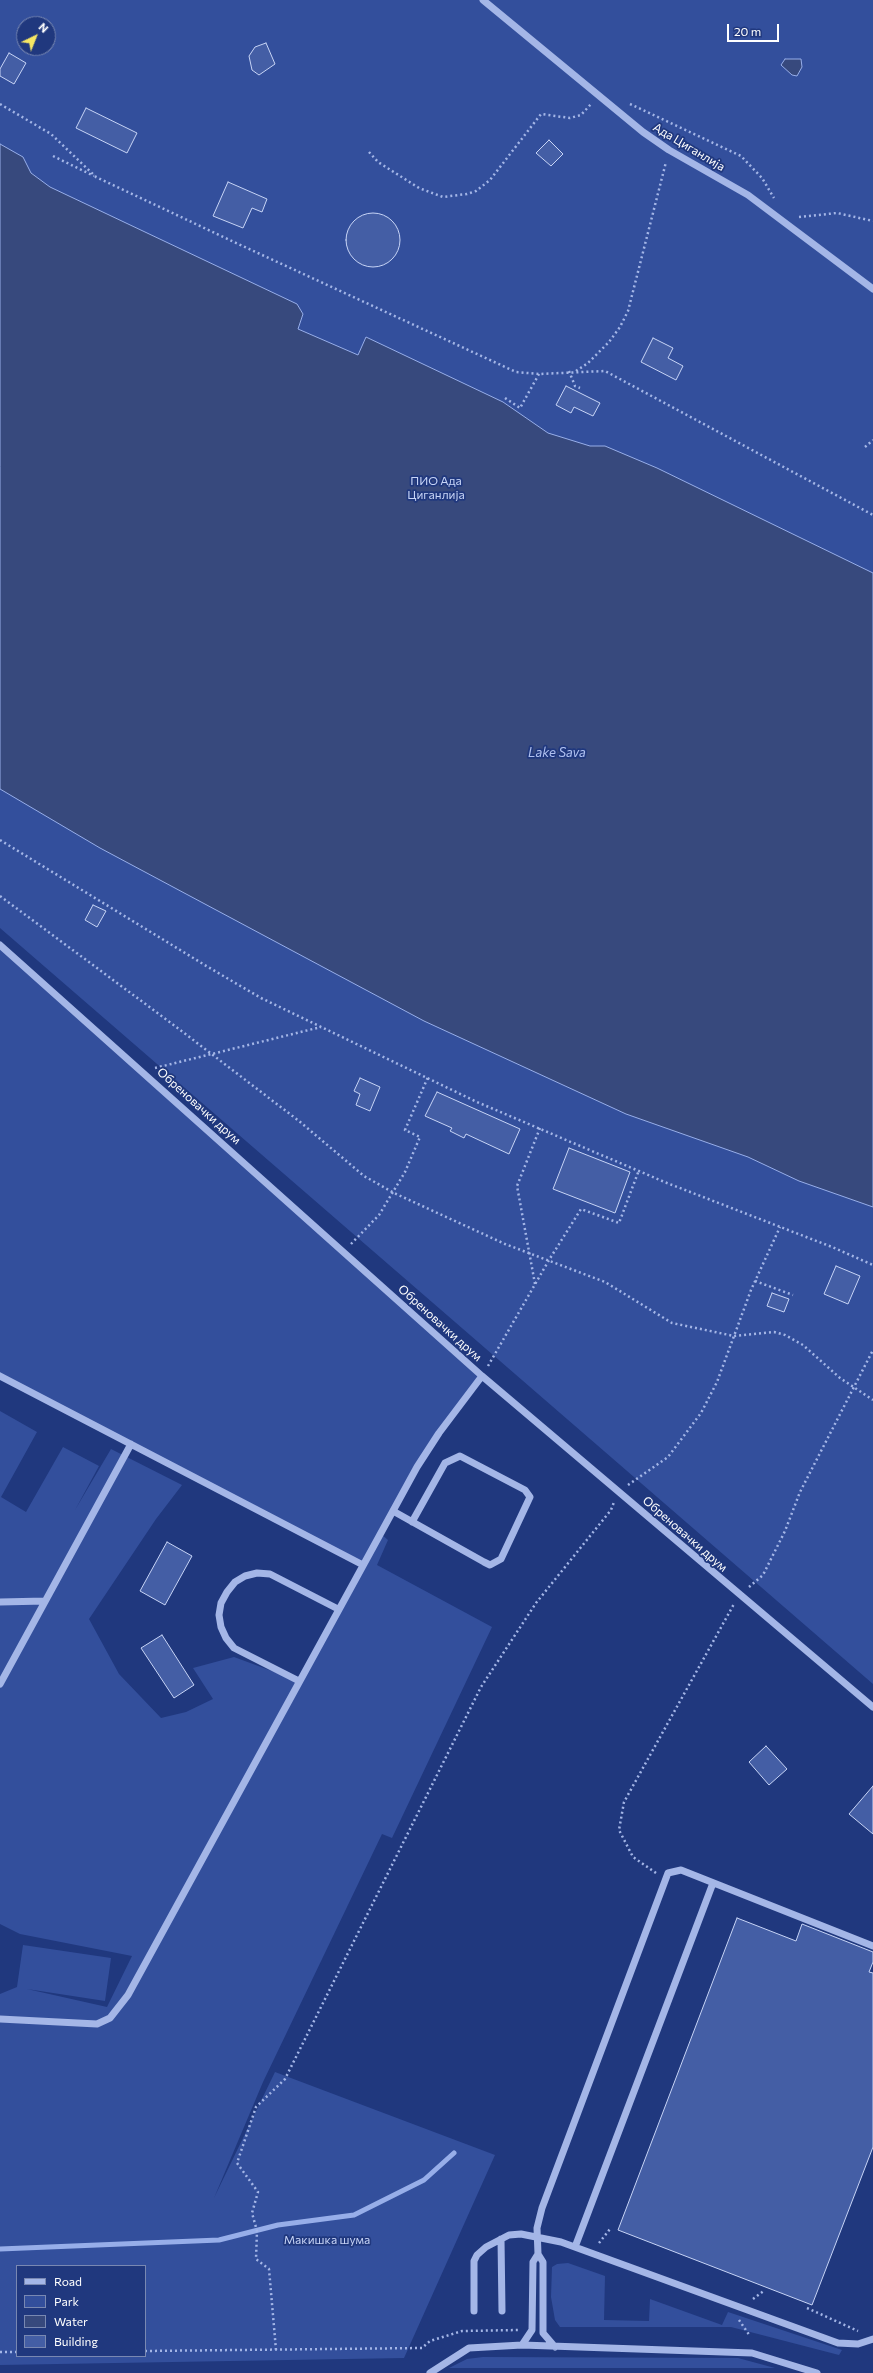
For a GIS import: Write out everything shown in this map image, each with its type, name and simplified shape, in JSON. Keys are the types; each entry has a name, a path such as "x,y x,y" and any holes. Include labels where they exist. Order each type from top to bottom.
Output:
{"street":[{"name":"Ада Циганлија","path":"483,0 669,150 748,195 873,289"},
{"name":"Обреновачки друм","path":"0,947 143,1071 482,1376 740,1596 873,1707"},
{"path":"0,1376 363,1566"},
{"path":"0,2019 98,2024 110,2018 128,1995 257,1762 338,1609 393,1512 439,1433 482,1376"},
{"path":"0,1684 131,1444"},
{"path":"393,1512 490,1565 501,1559 529,1502 528,1494 460,1456 445,1463 429,1489 412,1522"},
{"path":"299,1681 234,1648 226,1638 221,1627 219,1615 221,1603 235,1582 245,1576 257,1573 270,1574 338,1609"},
{"path":"0,1602 45,1600"},
{"path":"522,2345 532,2330 533,2262 538,2254 539,2218 542,2208 668,1873 681,1870 873,1946"},
{"path":"575,2247 714,1883"},
{"path":"474,2311 474,2261 482,2250 501,2239 509,2235 521,2234 575,2247 838,2343 858,2344 873,2339"},
{"path":"501,2239 502,2311"},
{"path":"538,2254 543,2262 543,2333 555,2347"},
{"path":"430,2373 469,2348 522,2345 752,2353 817,2373"}],"path":[{"path":"368,152 378,162 419,188 443,197 468,194 476,191 490,180 541,114 570,118 581,115 599,95"},
{"path":"625,101 741,156 762,178 778,204"},
{"path":"0,104 51,134 96,177"},
{"path":"575,371 588,363 609,342 620,327 628,311 669,150"},
{"path":"53,156 516,372 539,374 575,371 605,371 873,515"},
{"path":"796,216 837,213 873,221"},
{"path":"569,372 575,386 580,388"},
{"path":"505,398 520,408 539,374"},
{"path":"864,447 873,440"},
{"path":"0,840 246,990 428,1077 540,1128 873,1265"},
{"path":"0,896 299,1121 364,1176 394,1193 505,1244 605,1282 672,1323 734,1336 774,1332 785,1335 803,1345 852,1387 873,1400"},
{"path":"143,1071 322,1026"},
{"path":"344,1251 379,1215 394,1193 420,1137 405,1130 428,1077"},
{"path":"535,1285 517,1186 540,1128"},
{"path":"482,1376 549,1260 581,1209 619,1223 639,1170"},
{"path":"276,2350 269,2269 256,2259 257,2231 252,2213 258,2192 237,2163 256,2107 285,2079 481,1687 536,1603 611,1510 618,1492 668,1457 684,1438 710,1397 755,1281 780,1227"},
{"path":"755,1281 793,1295"},
{"path":"665,1880 633,1857 619,1830 624,1802 740,1596 764,1575 785,1531 800,1492 852,1387 873,1350"},
{"path":"599,2244 610,2229"},
{"path":"753,2299 765,2290"},
{"path":"807,2308 859,2332"},
{"path":"735,2315 750,2336"},
{"path":"146,2351 422,2348 430,2341 462,2331 520,2330"},
{"path":"0,2352 16,2352"}],"green space":[{"name":"ПИО Ада Циганлија","path":"0,0 873,0 873,1684 0,928"},
{"name":"Макишка шума","path":"0,945 482,1376 439,1433 381,1534 388,1540 377,1565 492,1627 392,1838 382,1834 263,2082 214,2198 275,2072 495,2155 404,2358 0,2365 0,1994 17,1987 23,1945 111,1958 105,2001 27,1989 107,2007 132,1956 20,1934 0,1924 0,1411 37,1432 1,1497 26,1512 63,1447 99,1466 75,1510 111,1449 182,1485 156,1519 89,1619 119,1674 161,1718 186,1712 213,1699 193,1668 234,1657 299,1681 363,1566 0,1376"},
{"path":"568,2263 605,2276 604,2320 649,2321 650,2299 722,2325 728,2312 842,2350 839,2355 731,2327 560,2327 555,2320 551,2297 552,2267 557,2264"},
{"path":"483,2357 738,2358 775,2368 449,2368 467,2359"}],"water":[{"path":"785,59 801,59 802,67 797,76 792,75 781,65"},
{"name":"Lake Sava","path":"0,144 23,157 31,173 50,187 297,304 303,314 298,329 358,355 366,337 503,402 548,433 590,446 605,446 657,468 873,573 873,1207 799,1181 748,1157 626,1114 424,1021 100,848 0,789"}],"building":[{"path":"266,43 275,64 259,75 252,70 249,56 255,47"},
{"path":"9,53 26,63 14,84 0,76 0,69"},
{"path":"86,108 137,133 127,153 76,128"},
{"path":"549,140 563,154 551,166 536,153"},
{"path":"228,182 267,199 262,212 252,208 243,228 213,216"},
{"path":"368,213 378,213 388,217 396,225 400,235 400,245 396,255 388,263 378,267 368,267 358,263 350,255 346,245 346,235 350,225 358,217"},
{"path":"653,338 673,348 668,358 683,366 676,380 641,362"},
{"path":"566,386 600,403 593,416 574,407 571,413 556,405"},
{"path":"93,905 106,911 97,927 85,920"},
{"path":"360,1078 380,1087 370,1111 356,1105 360,1094 354,1091"},
{"path":"437,1092 520,1129 509,1154 466,1134 464,1138 450,1131 452,1128 425,1116"},
{"path":"569,1148 630,1172 615,1213 553,1189"},
{"path":"836,1266 860,1276 848,1304 824,1294"},
{"path":"772,1293 789,1299 784,1312 767,1306"},
{"path":"167,1542 192,1556 165,1605 140,1591"},
{"path":"162,1635 194,1685 174,1698 141,1648"},
{"path":"766,1746 787,1769 769,1785 749,1762"},
{"path":"873,1786 873,1834 849,1814"},
{"path":"737,1918 796,1941 802,1924 873,1952 873,1962 869,1972 873,1973 873,2147 812,2305 618,2230"}],"waterway":[{"path":"0,2249 219,2240 278,2225 354,2215 424,2180 454,2153"}]}
